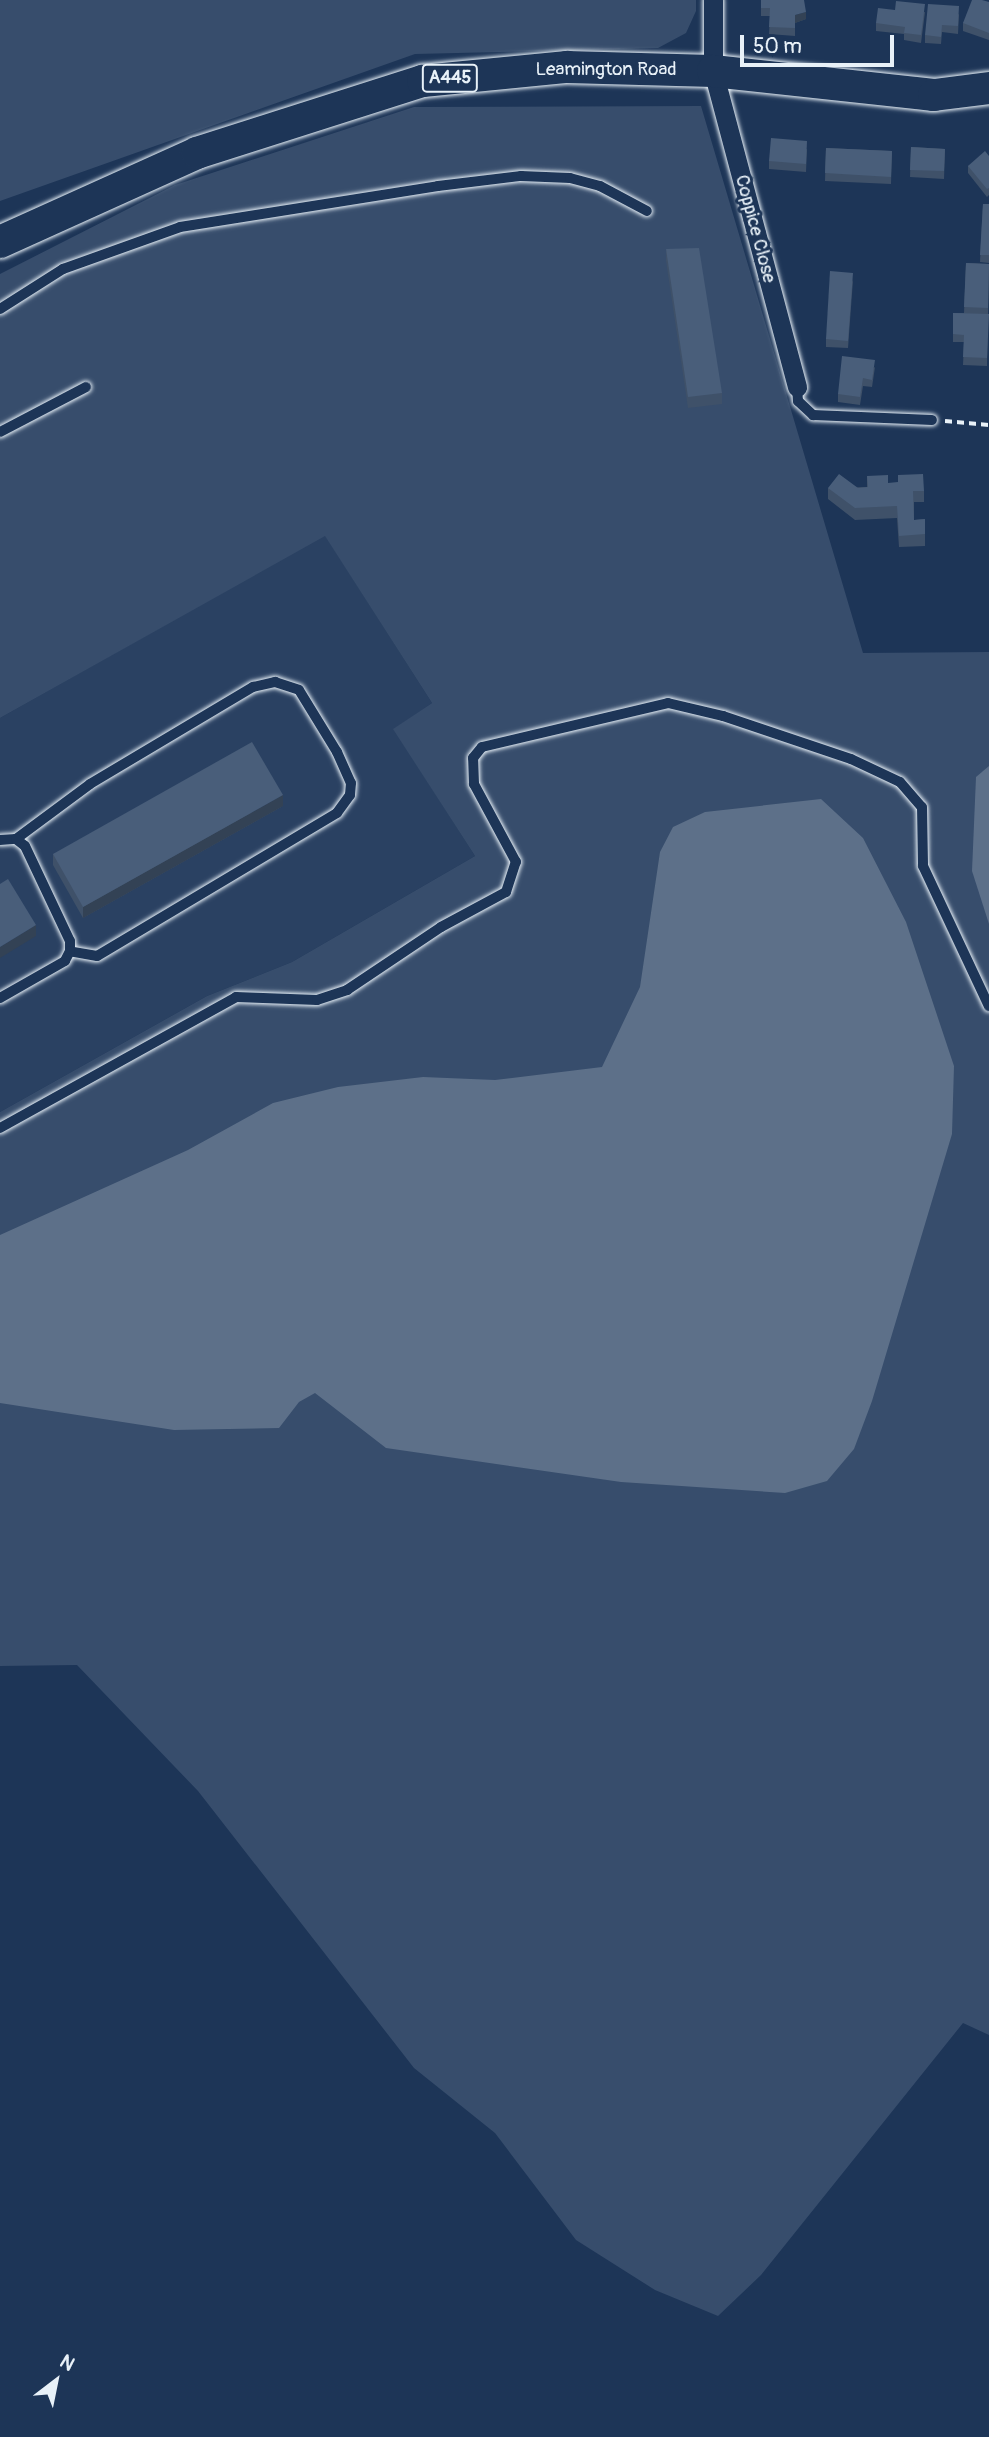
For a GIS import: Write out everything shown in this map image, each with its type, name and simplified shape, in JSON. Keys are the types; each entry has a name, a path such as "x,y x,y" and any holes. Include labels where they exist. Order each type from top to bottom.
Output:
{"main road":[{"name":"Leamington Road","path":"0,242 197,153 424,81 567,67 713,71 934,95 989,88"}],"street":[{"name":"Coppice Close","path":"713,0 713,71 797,387"}],"lane":[{"path":"0,309 63,269 180,227 438,186 521,176 570,178 600,186 647,211"},
{"path":"0,432 86,387"},
{"path":"797,387 798,401 813,415 933,421"},
{"path":"0,840 16,839 90,783 253,687 275,682 299,690 337,752 351,783 350,795 337,813 97,956 71,951"},
{"path":"0,1128 236,997 317,1000 346,990 441,927 506,892 516,862 474,784 473,758 482,747 668,704 723,716 851,759 900,782 922,807 923,866 989,1006"},
{"path":"0,998 65,961 71,951 70,940 25,846 16,839"}],"path":[{"path":"933,421 989,425"}],"shaded area":[{"path":"0,0 696,0 696,11 686,33 658,48 415,54 0,201"},
{"path":"701,106 863,653 989,652 989,2035 963,2023 761,2275 718,2316 655,2290 576,2240 495,2133 414,2068 198,1791 77,1665 0,1666 0,1112 207,996 292,962 475,856 393,729 432,703 325,536 0,718 0,274 175,185 414,107"},
{"path":"325,535 432,703 394,729 475,856 292,962 207,996 0,1112 0,718"},
{"path":"989,766 989,924 972,871 976,777"},
{"path":"821,799 863,838 906,922 954,1066 952,1134 872,1401 854,1449 827,1481 785,1493 621,1482 386,1448 315,1393 299,1402 279,1428 174,1430 0,1403 0,1235 188,1150 273,1103 338,1087 423,1077 495,1080 602,1067 640,987 660,852 673,827 705,812"}],"building":[{"path":"761,0 804,0 806,12 795,15 795,28 769,27 770,8 761,8"},
{"path":"972,0 989,2 989,33 963,23"},
{"path":"896,1 925,4 921,35 904,33 905,27 876,23 878,8 895,10"},
{"path":"928,4 959,6 958,26 942,25 941,37 925,35"},
{"path":"771,138 807,141 806,164 769,161"},
{"path":"911,147 945,149 944,171 910,170"},
{"path":"826,148 892,151 891,177 825,173"},
{"path":"985,151 989,156 987,189 968,166"},
{"path":"983,204 989,204 989,255 980,255"},
{"path":"699,248 722,393 688,397 666,249"},
{"path":"966,263 989,264 988,308 964,307"},
{"path":"830,271 853,273 848,341 826,339"},
{"path":"953,313 989,314 987,358 963,357 964,335 953,334"},
{"path":"842,356 875,360 872,380 863,378 860,397 838,394"},
{"path":"839,474 858,488 868,487 867,476 888,475 888,483 898,482 898,475 923,474 924,491 913,491 914,520 925,519 925,534 899,536 897,506 855,508 828,488"},
{"path":"252,742 283,795 83,907 53,854"},
{"path":"8,879 36,925 0,947 0,884"}]}
